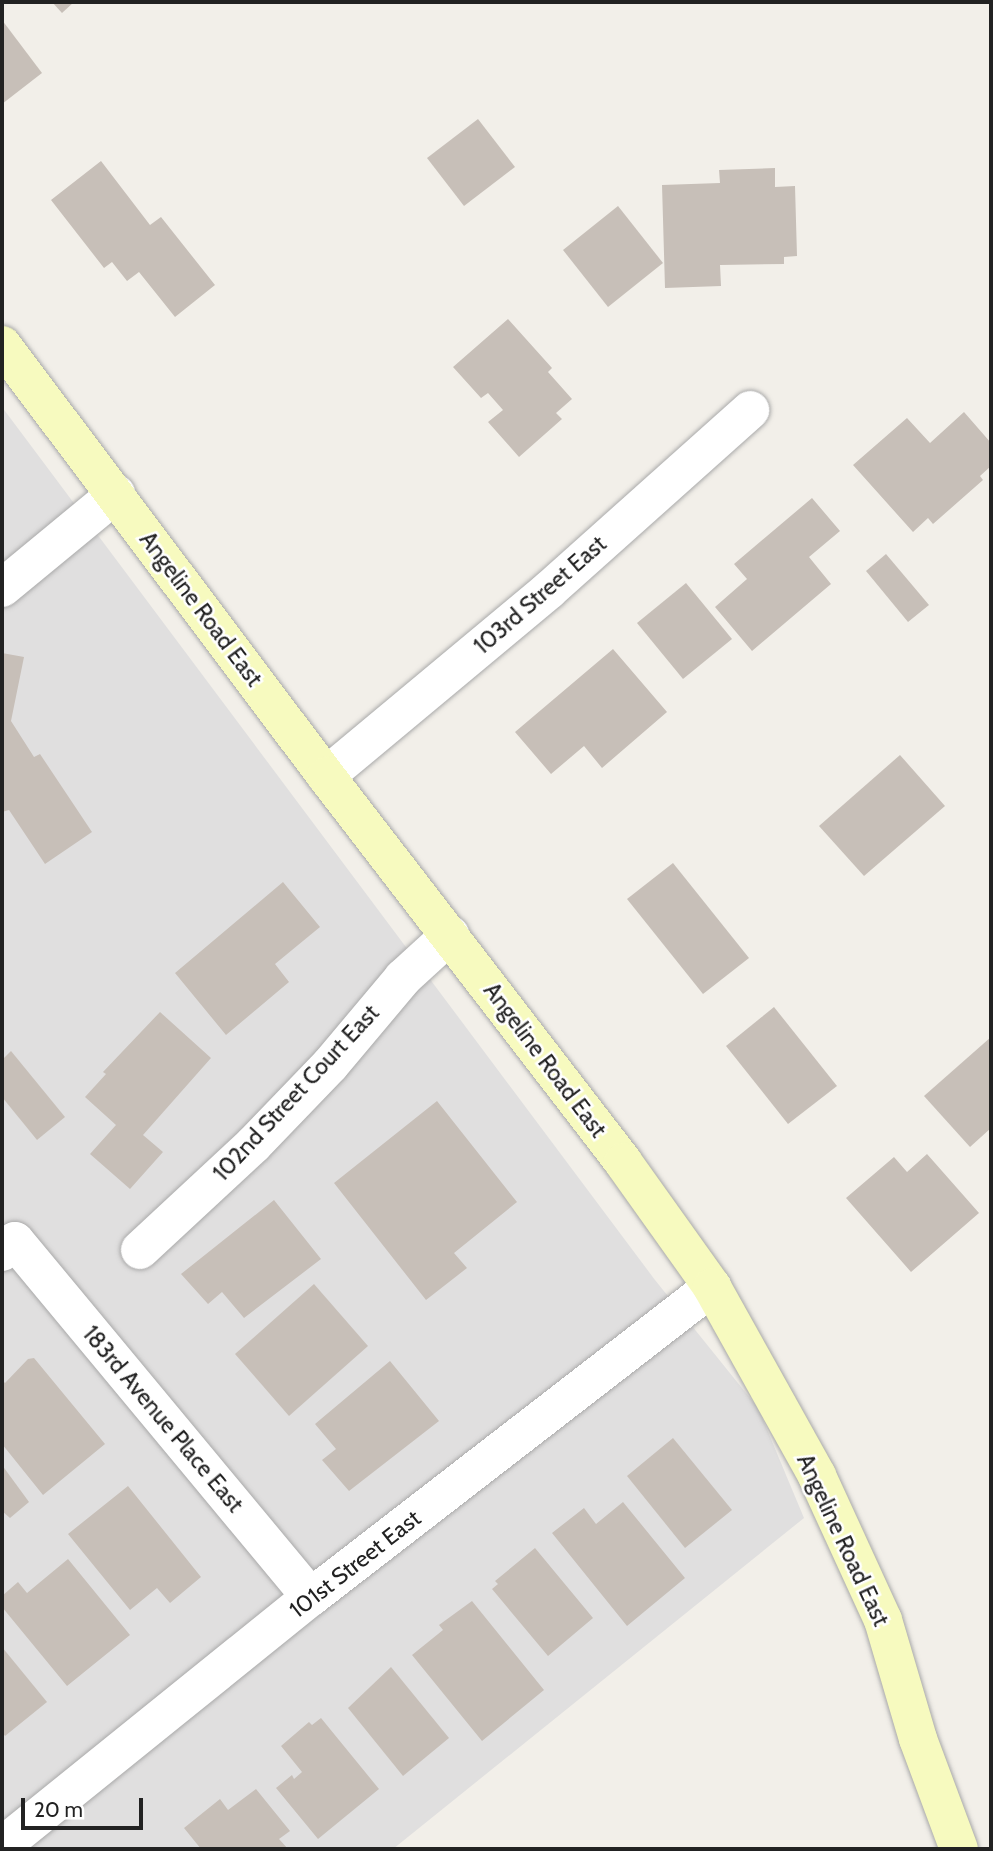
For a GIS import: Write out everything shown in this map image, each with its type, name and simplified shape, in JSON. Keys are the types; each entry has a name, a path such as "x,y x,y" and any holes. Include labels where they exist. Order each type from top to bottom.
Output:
{"street":[{"name":"Angeline Road East","path":"2,345 326,776 623,1162 712,1287 817,1476 883,1620 918,1739 959,1849"},
{"name":"103rd Street East","path":"326,776 549,590 750,410"},
{"path":"2,588 116,494"},
{"name":"102nd Street Court East","path":"140,1250 253,1144 330,1065 403,978 450,935"},
{"name":"183rd Avenue Place East","path":"8,1247 311,1597"},
{"name":"101st Street East","path":"2,1846 311,1597 712,1287"}],"shaded area":[{"path":"2,407 655,1280 758,1408 804,1518 393,1849 2,1849"}],"building":[{"path":"52,2 74,2 62,13"},
{"path":"2,20 42,73 2,104"},
{"path":"478,119 515,167 464,206 427,158"},
{"path":"101,161 150,225 161,217 215,285 175,317 139,272 127,281 112,262 104,268 51,200"},
{"path":"775,168 775,187 795,186 797,256 784,257 784,264 720,265 721,286 665,288 662,185 720,183 719,170"},
{"path":"618,206 663,263 608,307 563,250"},
{"path":"508,319 552,368 548,372 572,399 556,413 562,419 519,457 488,422 503,410 488,393 481,398 453,367"},
{"path":"964,412 991,443 991,466 980,476 983,480 933,524 928,518 913,532 853,465 907,418 930,443"},
{"path":"812,498 840,531 809,557 831,584 752,651 715,607 747,579 734,564"},
{"path":"886,554 929,605 908,622 866,571"},
{"path":"686,583 732,639 683,679 637,623"},
{"path":"613,649 667,712 602,768 584,746 551,774 515,732"},
{"path":"2,653 24,657 11,721 34,757 40,754 92,832 45,864 9,810 2,812"},
{"path":"900,755 945,806 864,876 819,826"},
{"path":"673,863 749,958 703,994 627,899"},
{"path":"283,882 320,927 275,964 289,982 226,1035 175,973"},
{"path":"774,1007 837,1086 788,1124 726,1046"},
{"path":"160,1012 211,1058 143,1135 163,1152 130,1189 90,1154 116,1125 85,1097 106,1074 103,1072"},
{"path":"991,1037 991,1128 970,1147 924,1096"},
{"path":"11,1051 65,1117 37,1140 2,1097 2,1060"},
{"path":"437,1101 517,1202 454,1253 467,1268 426,1300 334,1183"},
{"path":"927,1154 979,1213 911,1272 846,1198 894,1157 907,1172"},
{"path":"274,1200 321,1259 244,1318 222,1292 208,1304 181,1274"},
{"path":"314,1284 368,1346 289,1416 235,1354"},
{"path":"34,1358 105,1444 43,1495 2,1444 2,1380 5,1383 28,1359"},
{"path":"390,1361 439,1421 349,1491 322,1460 336,1449 315,1424"},
{"path":"673,1438 732,1510 685,1548 627,1476"},
{"path":"2,1465 29,1502 10,1518 2,1511"},
{"path":"128,1486 201,1577 170,1603 157,1588 130,1610 68,1534"},
{"path":"623,1502 685,1578 627,1626 552,1533 584,1508 596,1524"},
{"path":"535,1548 593,1618 548,1656 492,1589 498,1584 495,1581"},
{"path":"68,1559 130,1635 67,1686 2,1607 2,1596 18,1582 27,1593"},
{"path":"472,1601 544,1690 482,1741 412,1655 443,1630 439,1625"},
{"path":"2,1647 47,1702 5,1736 2,1732"},
{"path":"391,1667 449,1738 403,1776 348,1708"},
{"path":"321,1718 379,1789 318,1839 276,1788 292,1775 294,1779 302,1772 281,1746 309,1722 312,1725"},
{"path":"256,1789 290,1831 279,1839 288,1849 201,1849 184,1828 220,1799 228,1810"}]}
